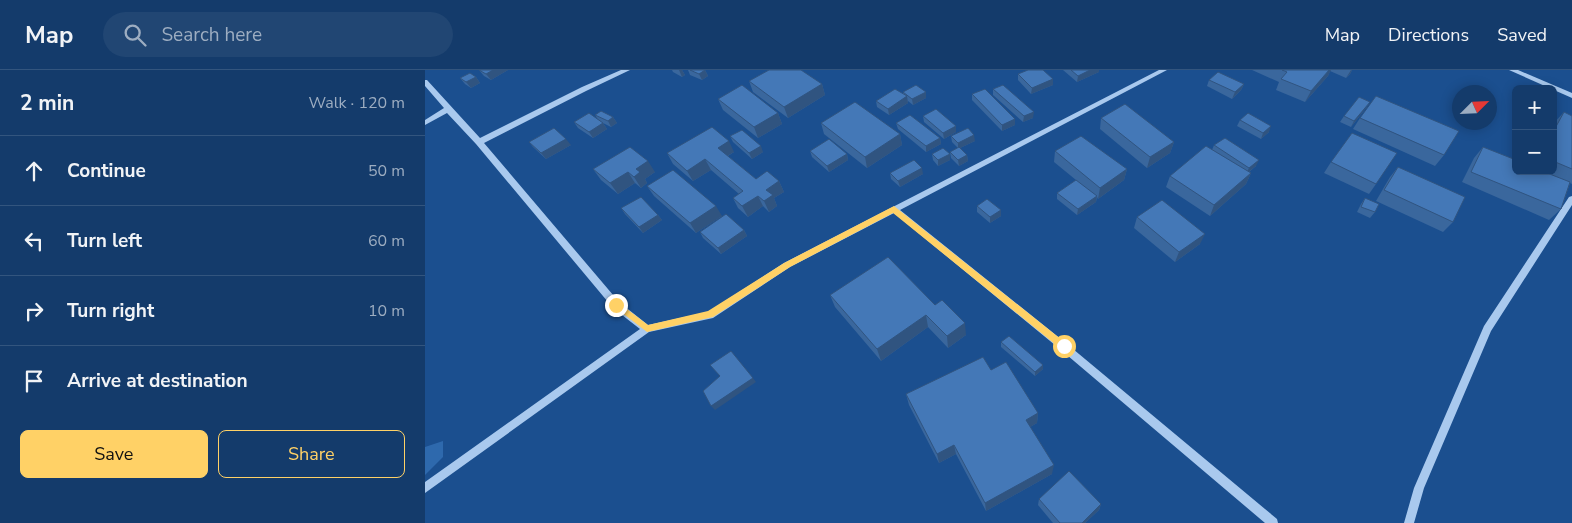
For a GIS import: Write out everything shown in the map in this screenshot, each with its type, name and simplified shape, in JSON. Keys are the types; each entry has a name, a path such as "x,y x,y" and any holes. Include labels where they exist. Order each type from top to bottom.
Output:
{"street":[{"path":"479,142 584,89 627,70"},
{"path":"425,488 647,328 710,314 787,265 1163,70"},
{"path":"1512,70 1572,96"},
{"path":"425,82 479,142 616,305 647,328"},
{"path":"425,123 448,109"},
{"path":"1409,523 1419,488 1487,329 1572,199"},
{"path":"894,209 1064,346 1273,523"}],"shaded area":[{"path":"443,441 443,457 425,475 425,447"}],"building":[{"path":"479,70 493,70 486,74"},
{"path":"690,70 705,70 699,74"},
{"path":"769,70 801,70 822,84 784,107 749,81"},
{"path":"1028,70 1043,70 1053,79 1032,88 1018,74"},
{"path":"1071,70 1090,70 1078,76"},
{"path":"1282,70 1329,70 1311,91 1281,79 1287,72"},
{"path":"1218,72 1244,84 1235,92 1209,80"},
{"path":"470,73 476,77 466,82 460,78"},
{"path":"742,85 778,113 754,127 718,99"},
{"path":"916,85 926,92 912,99 903,92"},
{"path":"1003,85 1034,112 1024,116 993,89"},
{"path":"895,89 907,96 888,109 876,101"},
{"path":"985,89 1015,119 1002,125 972,94"},
{"path":"1376,96 1452,128 1452,130 1459,131 1444,155 1360,118"},
{"path":"1359,97 1370,102 1354,121 1344,116"},
{"path":"855,102 900,134 865,157 821,123"},
{"path":"1125,104 1174,142 1150,157 1101,118"},
{"path":"936,109 956,126 943,133 923,116"},
{"path":"601,111 613,117 608,121 595,115"},
{"path":"1564,112 1572,116 1572,169 1557,163 1557,125"},
{"path":"589,113 603,123 589,132 574,122"},
{"path":"1248,113 1271,126 1263,133 1240,120"},
{"path":"910,115 940,138 926,146 896,123"},
{"path":"712,127 729,141 718,148 756,179 767,171 779,181 766,190 773,195 764,201 758,196 742,206 733,198 743,191 705,159 687,171 667,153"},
{"path":"554,128 566,139 541,153 529,142"},
{"path":"968,128 974,135 958,143 951,136"},
{"path":"742,130 761,146 749,153 730,136"},
{"path":"1352,133 1397,153 1376,184 1331,162"},
{"path":"1081,136 1127,169 1100,188 1055,151"},
{"path":"1225,138 1259,160 1249,168 1214,145"},
{"path":"829,139 847,154 827,166 810,151"},
{"path":"1206,146 1251,173 1214,205 1170,176"},
{"path":"630,147 648,161 636,169 640,172 634,177 628,172 610,183 593,169"},
{"path":"959,147 967,155 958,160 950,152"},
{"path":"1483,147 1512,158 1512,175 1552,175 1570,182 1561,209 1471,172"},
{"path":"943,148 950,154 938,160 932,154"},
{"path":"914,160 922,168 898,181 890,173"},
{"path":"1398,167 1465,197 1453,222 1384,190"},
{"path":"673,170 716,206 690,223 647,186"},
{"path":"1076,180 1097,196 1078,209 1057,193"},
{"path":"641,197 658,215 639,227 621,208"},
{"path":"1365,198 1379,204 1375,212 1361,207"},
{"path":"987,199 1001,210 990,217 977,206"},
{"path":"1162,200 1205,234 1179,252 1137,217"},
{"path":"726,214 744,230 718,248 700,232"},
{"path":"888,257 935,305 942,300 965,323 947,336 926,315 877,349 830,295"},
{"path":"1009,336 1043,365 1035,372 1001,342"},
{"path":"731,351 753,378 711,406 703,391 720,376 710,365"},
{"path":"983,357 991,370 1006,362 1038,413 1026,420 1054,465 985,503 954,445 937,454 906,394"},
{"path":"1069,471 1101,504 1082,523 1060,523 1039,499"}],"route":[{"path":"616,305 647,328 710,314 787,265 894,209 1064,346"}]}
